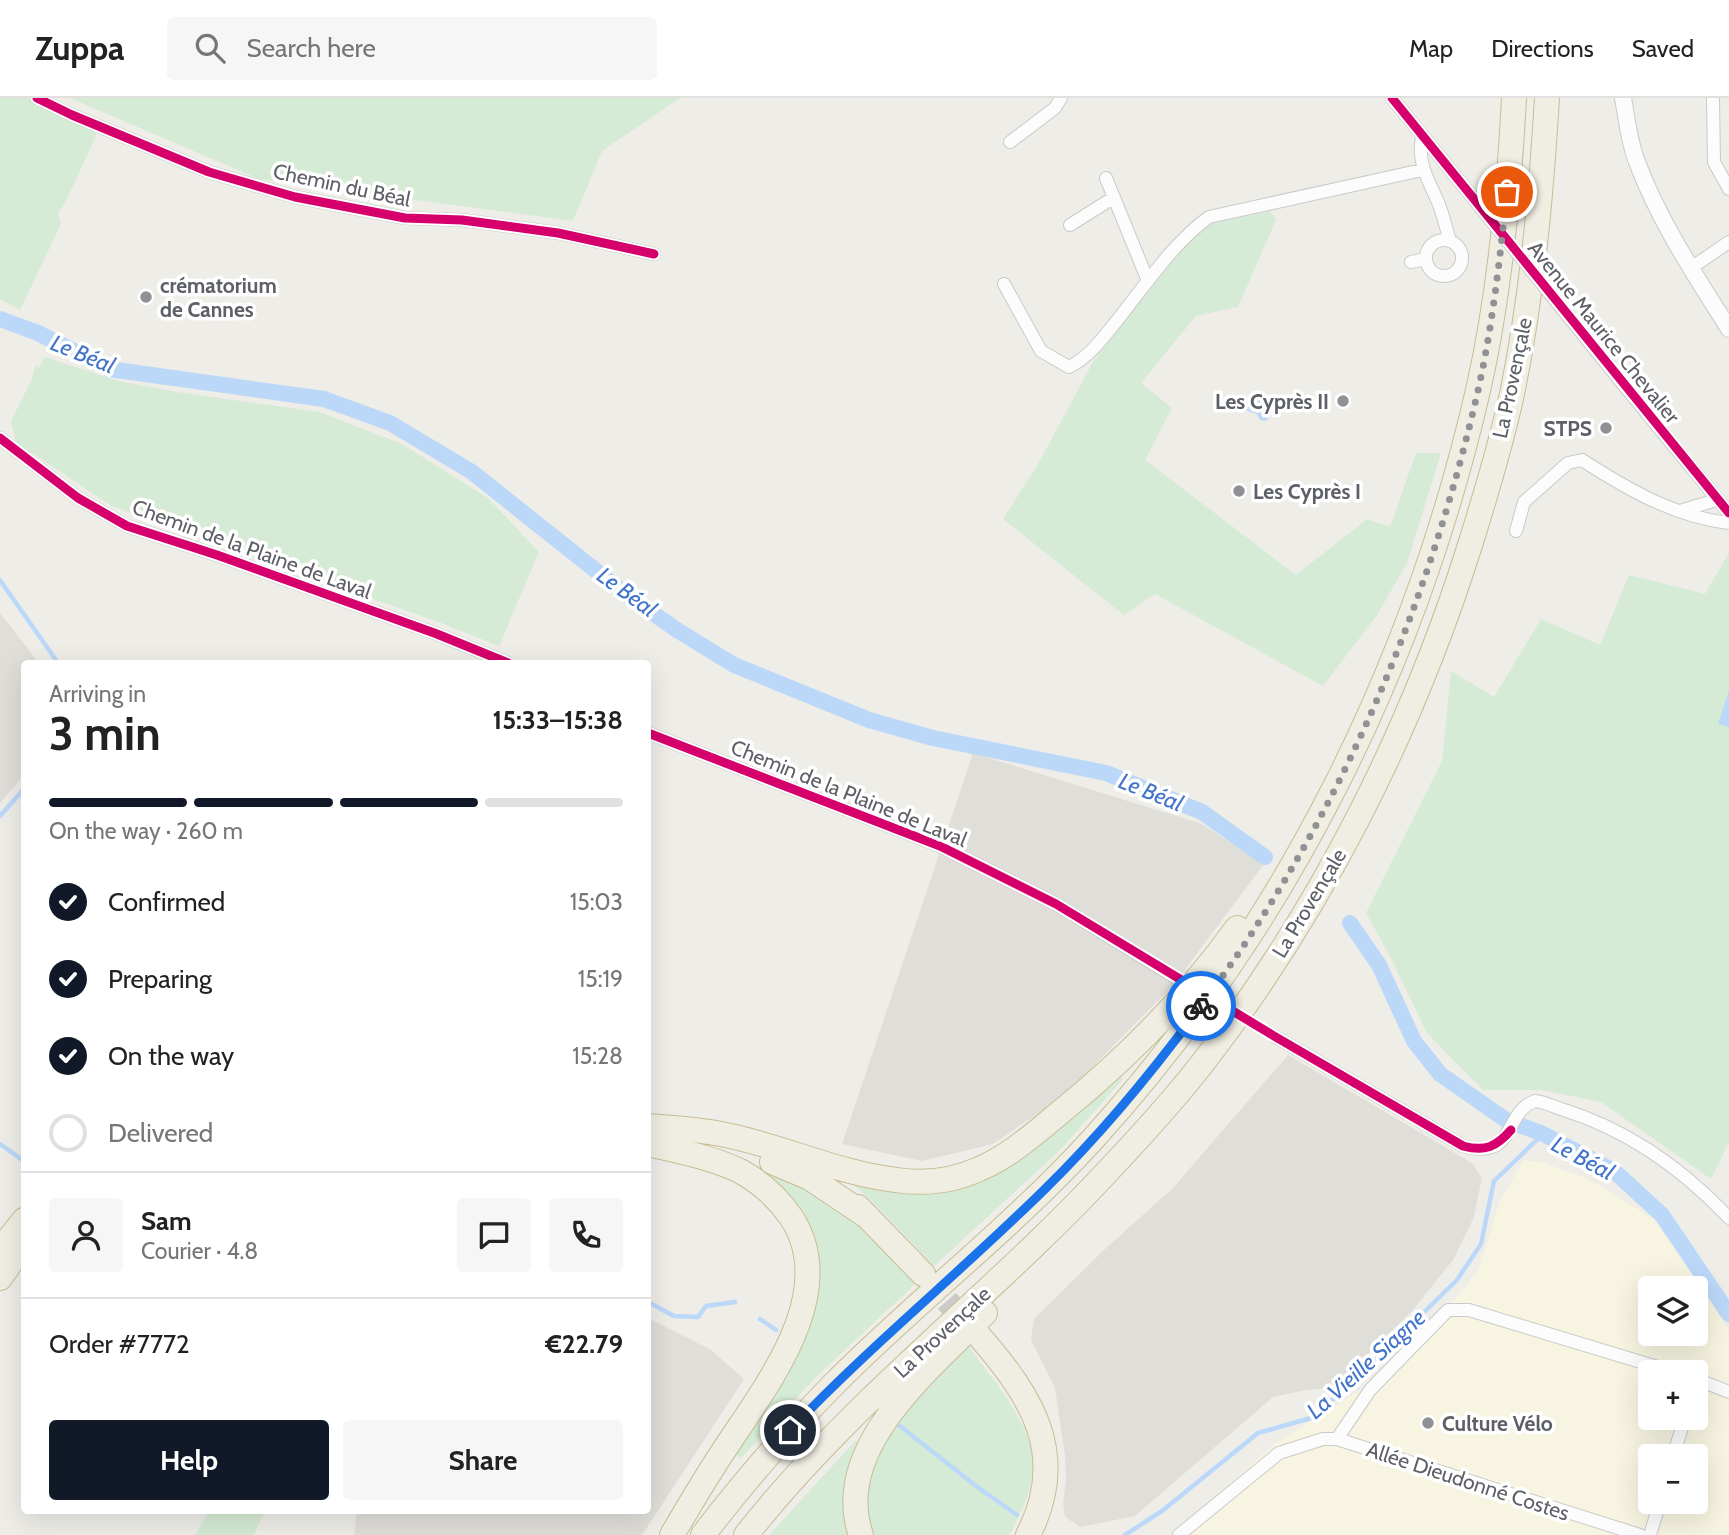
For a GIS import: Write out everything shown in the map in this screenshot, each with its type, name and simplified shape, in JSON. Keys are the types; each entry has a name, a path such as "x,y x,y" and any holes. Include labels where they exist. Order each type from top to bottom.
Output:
{"highway":[{"name":"La Provençale","path":"703,1535 753,1472 834,1384 1009,1224 1111,1118 1147,1076 1241,951 1315,829 1390,668 1416,602 1457,471 1479,385 1499,265 1514,98"},
{"name":"La Provençale","path":"746,1535 863,1405 1027,1253 1161,1113 1207,1058 1255,991 1300,922 1347,839 1384,766 1428,663 1458,584 1481,510 1511,395 1530,292 1547,98"},
{"path":"651,1126 722,1134 874,1177 941,1181 961,1176 1002,1158 1078,1098 1141,1040 1205,970 1315,829"},
{"path":"651,1142 706,1145 769,1160 810,1178 868,1217"},
{"path":"651,1143 728,1166 769,1192 780,1202 797,1226 808,1256 809,1271 800,1315 773,1376 672,1535"},
{"path":"778,1150 828,1179 923,1274"},
{"path":"860,1535 856,1522 856,1498 861,1469 878,1429 927,1372 1036,1259 1106,1173"},
{"path":"0,1250 21,1224"},
{"path":"0,1278 21,1248"},
{"path":"980,1338 1016,1382 1045,1443 1046,1465 1042,1501 1028,1535"}],"street":[{"name":"Chemin du Béal","path":"37,98 72,116 209,172 295,197 405,218 462,220 558,233 654,254"},
{"path":"1010,142 1055,108 1061,98"},
{"name":"Avenue Maurice Chevalier","path":"1392,98 1622,383 1719,497 1729,513"},
{"path":"1623,98 1636,159 1653,200 1690,268 1729,329"},
{"path":"1634,98 1639,140 1653,200"},
{"path":"1713,98 1714,162 1729,189"},
{"path":"1422,137 1422,170 1440,205 1450,241"},
{"path":"1004,284 1041,351 1069,367 1081,361 1191,230 1209,217 1422,170"},
{"path":"1106,178 1148,281"},
{"path":"1070,225 1113,198"},
{"path":"1438,240 1450,241 1459,248 1461,259 1453,273 1442,275 1433,272 1426,253 1438,240"},
{"path":"1690,268 1729,242"},
{"path":"1411,262 1426,259"},
{"path":"1438,288 1442,275"},
{"name":"Chemin de la Plaine de Laval","path":"0,438 78,498 127,526 243,564 437,634 501,660"},
{"path":"1516,531 1524,502 1568,463 1582,460 1630,491 1708,521 1729,523"},
{"path":"1680,511 1719,497"},
{"name":"Chemin de la Plaine de Laval","path":"651,734 940,846 1056,904 1178,979"},
{"path":"1274,1036 1463,1146 1476,1150 1490,1149 1511,1130 1523,1109 1535,1101 1605,1124 1647,1149 1693,1183 1729,1219"},
{"path":"1179,1535 1279,1453 1323,1439 1337,1439 1370,1390 1448,1310 1469,1310 1638,1361"},
{"path":"1708,1384 1729,1392"},
{"name":"Allée Dieudonné Costes","path":"1337,1439 1640,1535"},
{"path":"1650,1535 1656,1514"}],"shaded area":[{"path":"0,613 37,660 21,660 21,778 0,803"},
{"path":"973,753 1202,824 1264,864 1174,984 1065,1095 993,1144 922,1161 842,1144"},
{"path":"1288,1055 1472,1163 1482,1178 1474,1217 1453,1260 1412,1311 1333,1388 1273,1397 1135,1516 1080,1527 1065,1517 1065,1456 1055,1388 1031,1340 1034,1319 1104,1250 1172,1189"},
{"path":"1524,1160 1544,1163 1588,1179 1654,1219 1693,1276 1638,1276 1638,1346 1708,1346 1708,1299 1729,1330 1729,1535 1182,1535 1189,1520 1273,1445 1367,1386 1456,1298 1478,1271 1500,1201"},
{"path":"651,1320 711,1350 744,1379 642,1535 354,1535 357,1514 651,1514"}],"green space":[{"path":"0,98 29,98 97,134 58,214 61,224 20,310 0,299"},
{"path":"70,98 680,98 602,151 573,221 259,179"},
{"path":"1270,211 1276,220 1238,307 1196,316 1141,383 1172,408 1145,460 1296,575 1367,519 1390,527 1416,453 1441,453 1407,563 1377,615 1323,686 1155,594 1124,615 1003,519 1038,464 1093,362 1172,255 1209,224"},
{"path":"45,357 118,381 319,412 402,444 488,498 539,552 499,646 439,622 110,505 16,442 11,421 36,365 39,368"},
{"path":"1729,553 1729,1142 1711,1179 1601,1102 1541,1090 1483,1090 1427,1033 1366,913 1442,761 1451,671 1494,697 1541,619 1600,645 1629,575 1705,594"},
{"path":"1118,1075 1123,1079 1059,1151 934,1266 871,1200 846,1178 939,1190"},
{"path":"743,1162 795,1179 825,1197 866,1233 915,1284 815,1378 741,1458 731,1452 817,1274"},
{"path":"968,1346 1011,1404 1032,1454 1030,1487 1015,1525 1008,1535 872,1535 868,1486 871,1470 888,1434 912,1403"},
{"path":"858,1438 847,1486 849,1535 769,1535"},
{"path":"208,1514 263,1514 254,1535 195,1535"}],"water":[{"path":"1269,395 1265,410 1269,413 1265,421 1260,420 1257,414 1234,407 1249,399"},
{"path":"1729,690 1729,727 1718,724"}],"waterway":[{"name":"Le Béal","path":"0,319 38,333 109,369 324,399 390,423 472,472 624,593 734,665 869,720 933,738 1106,773 1202,812 1265,857"},
{"name":"La Vieille Siagne","path":"0,580 56,660"},
{"name":"La Vieille Siagne","path":"0,816 21,792"},
{"name":"Le Béal","path":"1350,923 1379,965 1414,1041 1440,1074 1506,1120 1543,1134 1614,1171 1662,1215 1729,1314"},
{"name":"La Vieille Siagne","path":"1125,1535 1162,1511 1258,1433 1311,1418 1347,1387 1457,1280 1481,1244 1494,1181 1543,1134"},
{"name":"La Vieille Siagne","path":"0,1144 21,1159"},
{"name":"La Vieille Siagne","path":"651,1304 674,1316 698,1317 706,1306 735,1302"},
{"name":"La Vieille Siagne","path":"760,1319 776,1330"},
{"name":"La Vieille Siagne","path":"900,1426 1017,1515"}],"tunnel":[{"path":"1205,995 1274,1036"},
{"path":"923,1274 972,1329"}],"cycle path":[{"path":"37,98 209,172 295,197 405,218 462,220 558,233 654,254"},
{"path":"1392,98 1729,513"},
{"path":"0,438 78,498 127,526 217,555 437,634 501,660"},
{"path":"651,734 940,846 1056,904 1463,1146 1490,1147 1511,1130"}],"way so far":[{"path":"1201,1006 1241,951 1315,829 1368,720 1416,602 1457,471 1479,385 1499,265 1507,192"}],"place":[{"name":"crématorium de Cannes","path":"146,297"},
{"name":"Les Cyprès II","path":"1343,401"},
{"name":"STPS","path":"1606,428"},
{"name":"Les Cyprès I","path":"1239,491"},
{"name":"Culture Vélo","path":"1428,1423"}],"route":[{"path":"790,1430 834,1384 1047,1187 1147,1076 1201,1006"}]}
